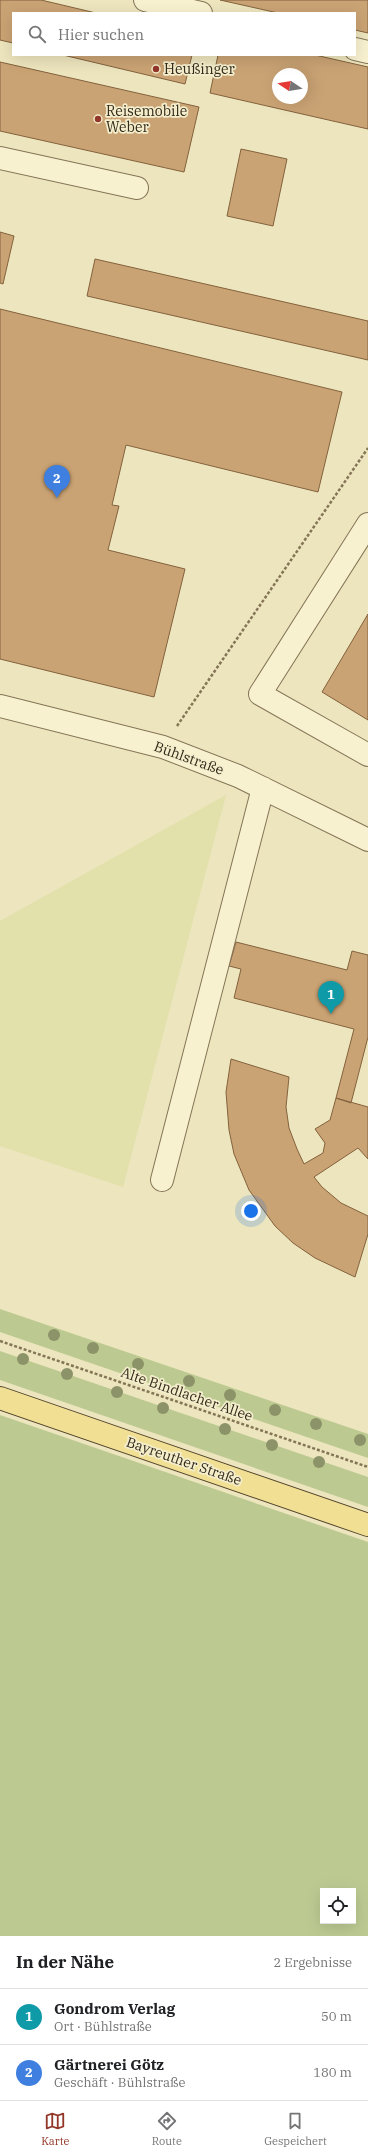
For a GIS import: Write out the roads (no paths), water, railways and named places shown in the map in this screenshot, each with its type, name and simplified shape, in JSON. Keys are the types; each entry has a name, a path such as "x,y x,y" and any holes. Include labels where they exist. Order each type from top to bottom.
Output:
{"main road":[{"name":"Bayreuther Straße","path":"0,1398 368,1525"}],"street":[{"path":"145,0 197,12"},
{"path":"356,49 368,52"},
{"path":"0,158 137,188"},
{"path":"368,524 260,694 368,755"},
{"name":"Bühlstraße","path":"0,706 163,747 238,776 368,840"},
{"path":"162,1180 263,788"}],"place":[{"name":"Heußinger","path":"156,69"},
{"name":"Reisemobile Weber","path":"98,119"},
{"name":"Gärtnerei Götz","path":"57,498"},
{"name":"Gondrom Verlag","path":"331,1014"}]}
